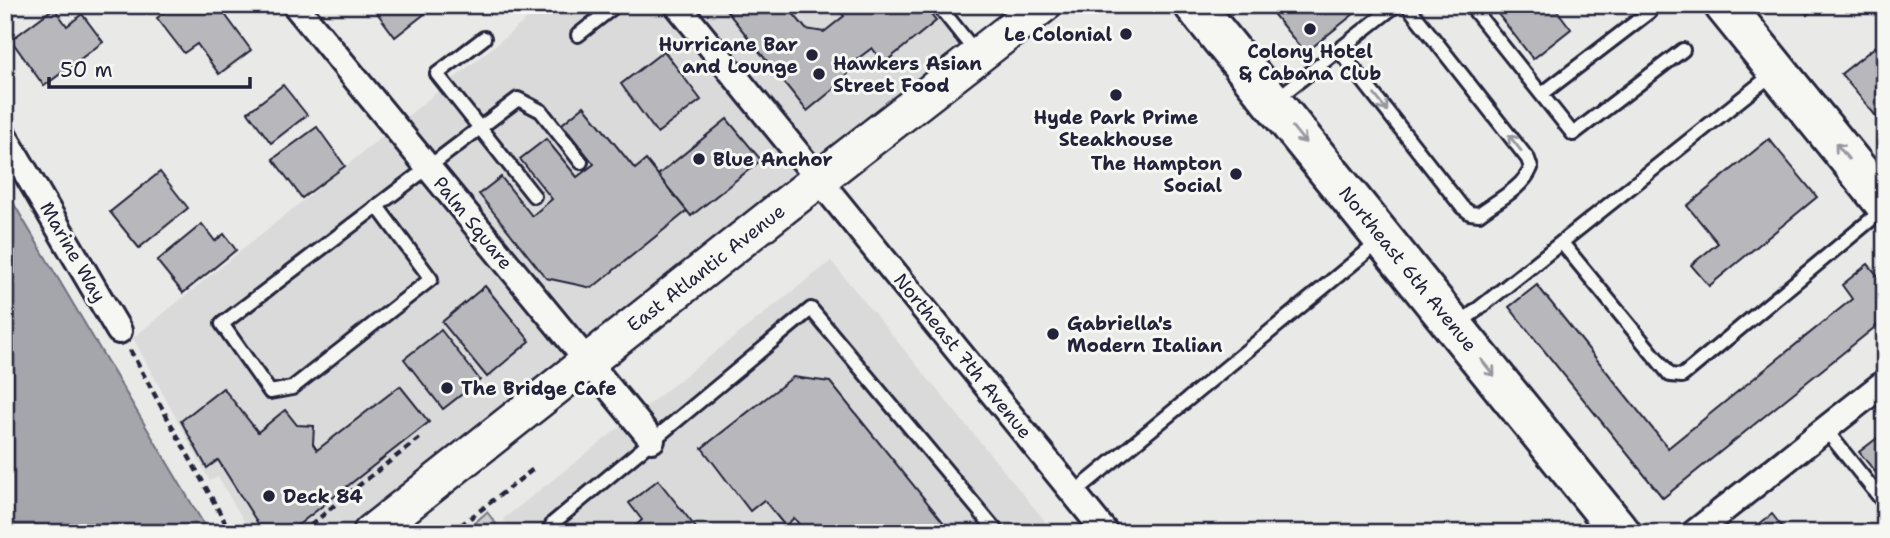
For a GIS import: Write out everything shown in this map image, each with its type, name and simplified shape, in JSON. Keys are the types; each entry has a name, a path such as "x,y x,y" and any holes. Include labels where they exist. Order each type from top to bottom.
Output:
{"main road":[{"name":"East Atlantic Avenue","path":"371,533 1043,5"},
{"name":"Northeast 6th Avenue","path":"1194,5 1621,533"},
{"path":"1724,5 1885,206"}],"street":[{"name":"Palm Square","path":"295,5 652,440"},
{"name":"Northeast 7th Avenue","path":"677,5 1106,533"},
{"name":"Marine Way","path":"5,137 119,331"},
{"path":"1694,533 1885,382"}],"lane":[{"path":"578,35 616,5"},
{"path":"938,5 979,55"},
{"path":"1272,102 1396,5"},
{"path":"1339,50 1462,207 1470,213 1479,214 1528,176 1531,168 1528,159 1407,5"},
{"path":"1470,5 1573,134 1683,50"},
{"path":"1542,94 1650,12"},
{"path":"484,37 437,74 534,196"},
{"path":"1455,327 1777,70"},
{"path":"377,206 431,279 292,388 270,392 222,324 377,206 428,168 518,99 541,111 581,162"},
{"path":"1562,243 1670,375 1682,376 1885,206"},
{"path":"1074,493 1383,238"},
{"path":"548,533 553,523 811,309 998,533"},
{"path":"1825,429 1885,504"}],"path":[{"path":"119,331 231,533"},
{"path":"302,533 421,437"},
{"path":"451,533 536,467"},
{"path":"461,524 466,533"}],"shaded area":[{"path":"545,5 928,5 959,44 349,533 251,533 218,477 210,481 133,338"},
{"path":"5,189 209,533 5,533"},
{"path":"831,261 1055,533 514,533 503,519"},
{"path":"487,512 503,533 463,533"}],"building":[{"path":"174,5 218,5 251,50 219,74 197,44 184,53 157,18"},
{"path":"381,5 436,5 395,37 375,10"},
{"name":"Hurricane Bar and Lounge","path":"722,5 786,5 806,29 824,32 844,16 835,5 923,5 936,21 884,63 872,48 848,66 846,79 807,111"},
{"name":"Colony Hotel & Cabana Club","path":"1266,5 1365,5 1305,53"},
{"path":"1491,5 1553,5 1571,29 1533,59"},
{"path":"1799,5 1819,5 1807,15"},
{"path":"54,8 67,26 82,14 103,42 44,86 11,40"},
{"path":"1885,39 1885,127 1841,74"},
{"path":"664,51 701,100 657,133 621,84"},
{"path":"283,85 307,115 271,143 248,112"},
{"path":"584,106 635,169 646,160 687,211 592,288 546,278 479,194 501,177 532,216 552,199 520,159 546,139 577,177 594,164 562,124"},
{"path":"727,119 761,160 691,216 658,175"},
{"path":"317,127 345,166 302,198 273,159"},
{"path":"1769,139 1817,197 1709,286 1691,265 1718,243 1687,206"},
{"path":"160,172 188,208 139,248 110,212"},
{"path":"202,224 215,241 224,234 236,250 183,293 157,261"},
{"path":"1868,264 1885,284 1885,319 1663,498 1509,307 1537,285 1668,448 1852,299 1842,285"},
{"path":"485,286 530,341 487,377 442,322"},
{"path":"441,330 480,380 443,409 404,359"},
{"path":"793,377 830,382 952,533 806,533 794,518 785,526 764,500 750,511 702,448"},
{"path":"400,386 429,422 288,533 264,533 218,460 207,468 181,421 223,388 258,432 285,410 297,425 314,426 313,444 317,450"},
{"path":"1885,432 1885,484 1859,452"},
{"path":"658,480 700,533 627,533 642,520 629,503"},
{"path":"1772,514 1787,533 1748,533"}],"place":[{"name":"Colony Hotel & Cabana Club","path":"1310,29"},
{"name":"Le Colonial","path":"1126,34"},
{"name":"Hurricane Bar and Lounge","path":"812,55"},
{"name":"Hawkers Asian Street Food","path":"819,74"},
{"name":"Hyde Park Prime Steakhouse","path":"1116,95"},
{"name":"Blue Anchor","path":"699,159"},
{"name":"The Hampton Social","path":"1236,174"},
{"name":"Gabriella's Modern Italian","path":"1053,334"},
{"name":"The Bridge Cafe","path":"447,388"},
{"name":"Deck 84","path":"269,496"}]}
